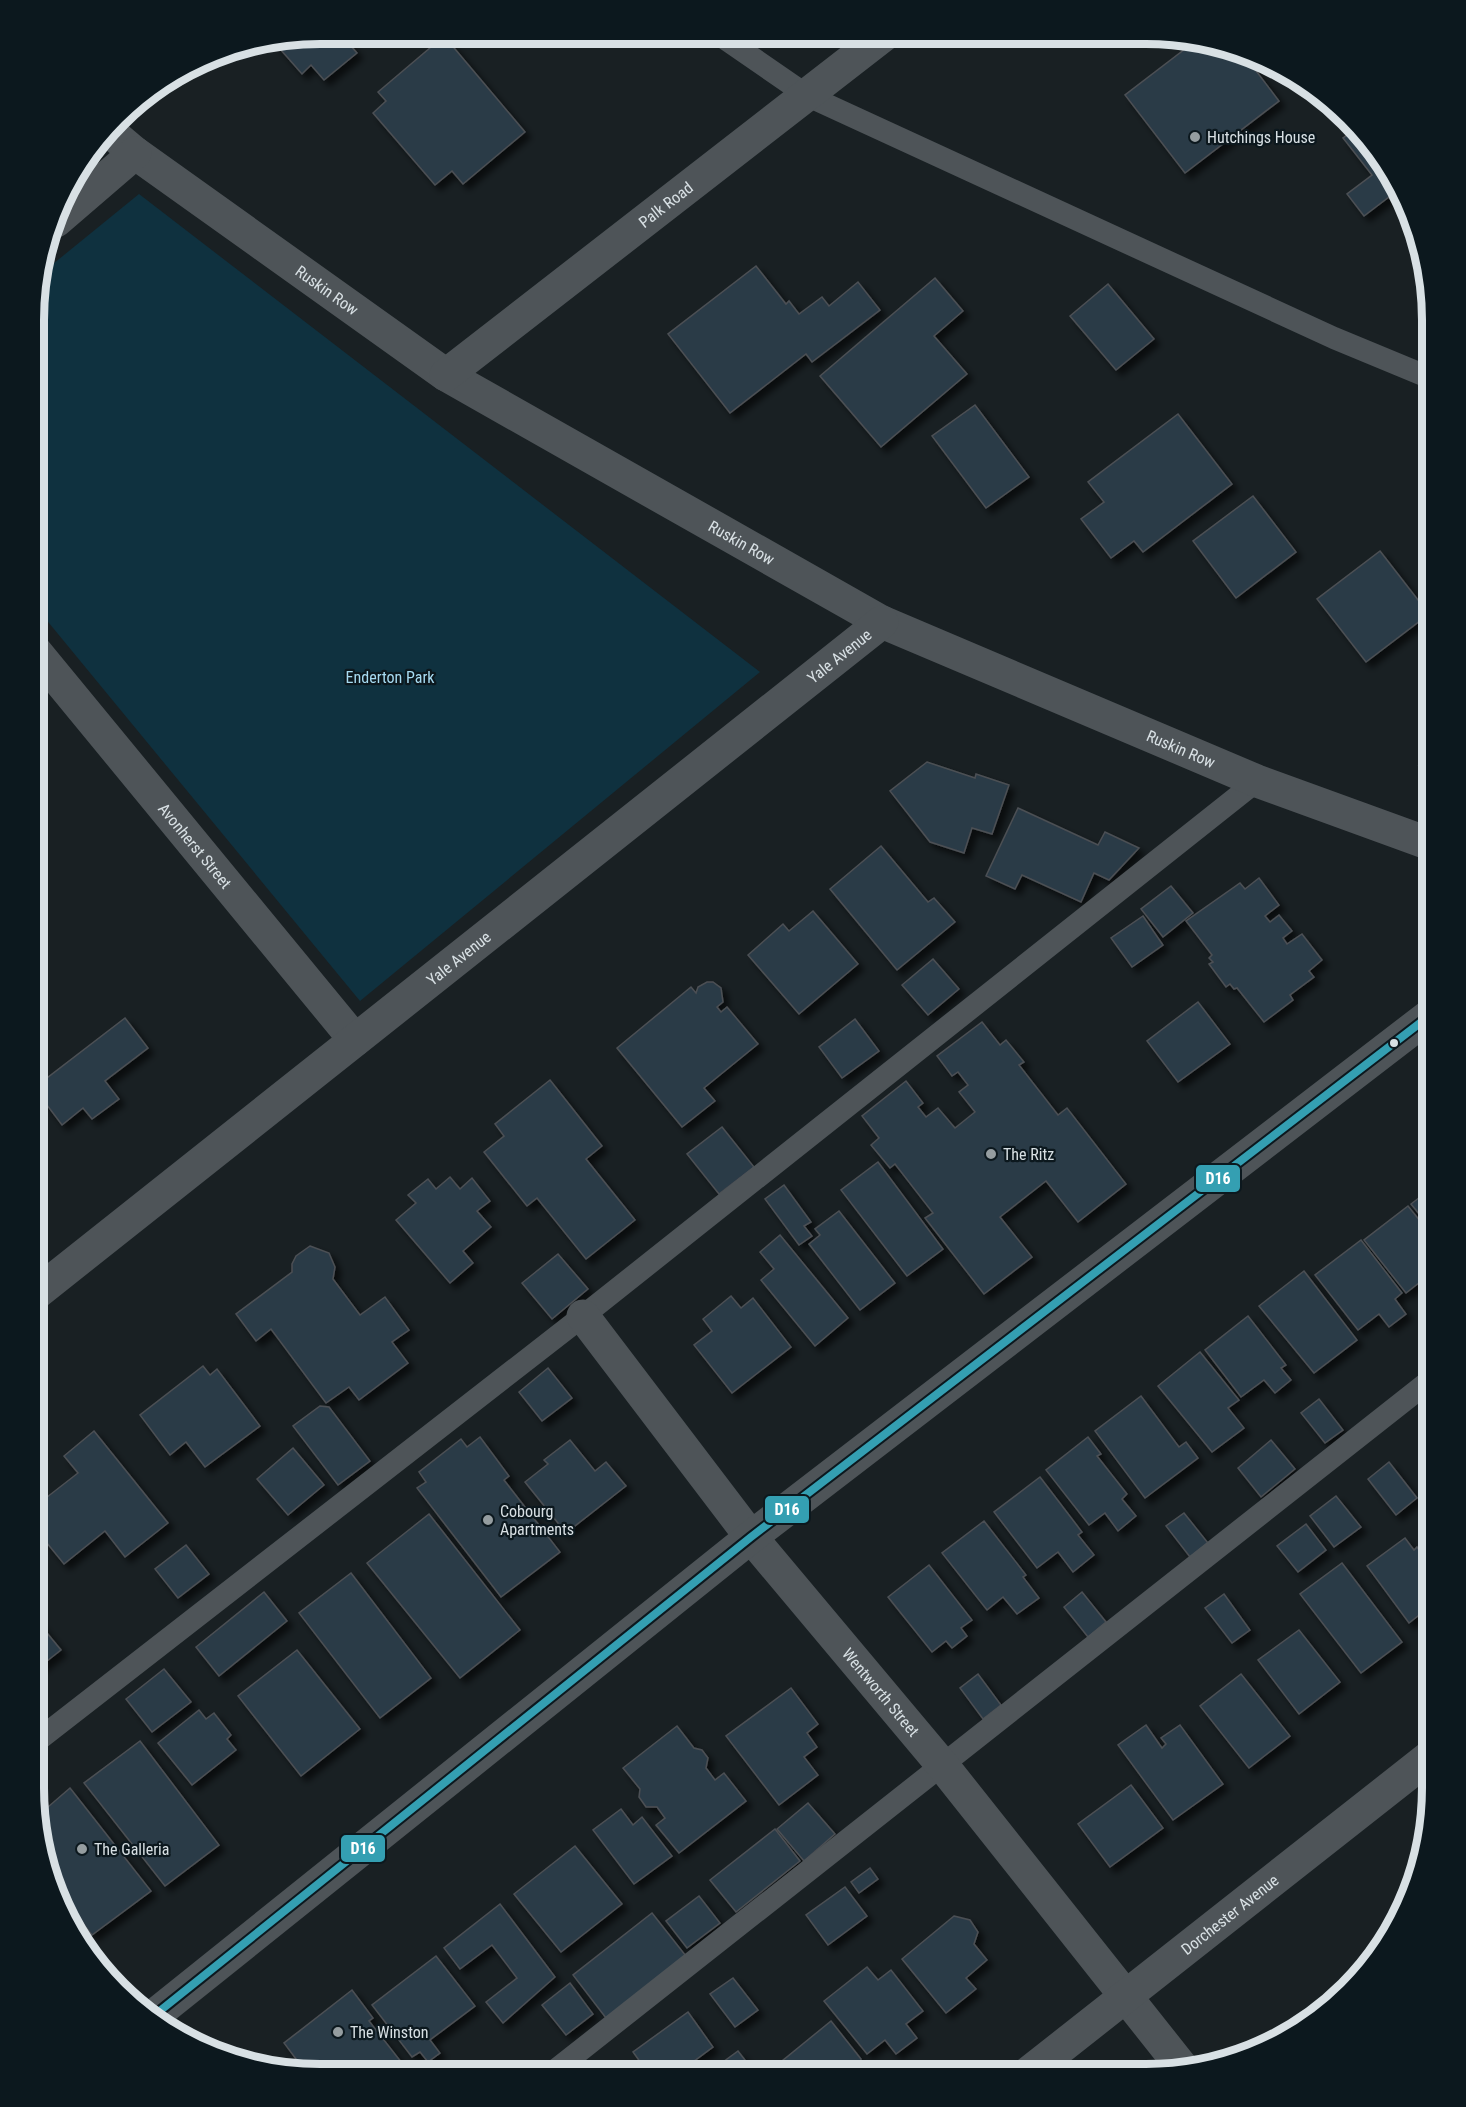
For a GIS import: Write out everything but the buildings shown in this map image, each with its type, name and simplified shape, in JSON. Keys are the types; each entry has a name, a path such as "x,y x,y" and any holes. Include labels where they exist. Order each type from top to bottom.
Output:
{"street":[{"name":"Palk Road","path":"446,375 873,44"},
{"name":"Ruskin Row","path":"114,135 135,153 446,375 882,622 1257,781 1422,841"},
{"path":"64,214 135,153"},
{"name":"Yale Avenue","path":"44,1287 882,622"},
{"name":"Avonherst Street","path":"44,662 355,1040"},
{"path":"158,2012 751,1537 1422,1021"},
{"name":"Wentworth Street","path":"583,1316 751,1537 943,1766 1179,2061"},
{"name":"Dorchester Avenue","path":"1040,2064 1422,1763"}],"lane":[{"path":"733,44 808,96 1334,339 1422,375"},
{"path":"44,1735 583,1316 1257,781"},
{"path":"563,2064 1422,1386"}],"green space":[{"name":"Enderton Park","path":"139,194 760,672 360,1001 44,617 44,301 49,268"}],"transit line":[{"name":"D16","path":"158,2012 751,1537 1422,1021"}],"place":[{"name":"Hutchings House","path":"1195,137"},
{"name":"The Ritz","path":"991,1154"},
{"name":"Cobourg Apartments","path":"488,1520"},
{"name":"The Galleria","path":"82,1849"},
{"name":"The Winston","path":"338,2032"}]}
